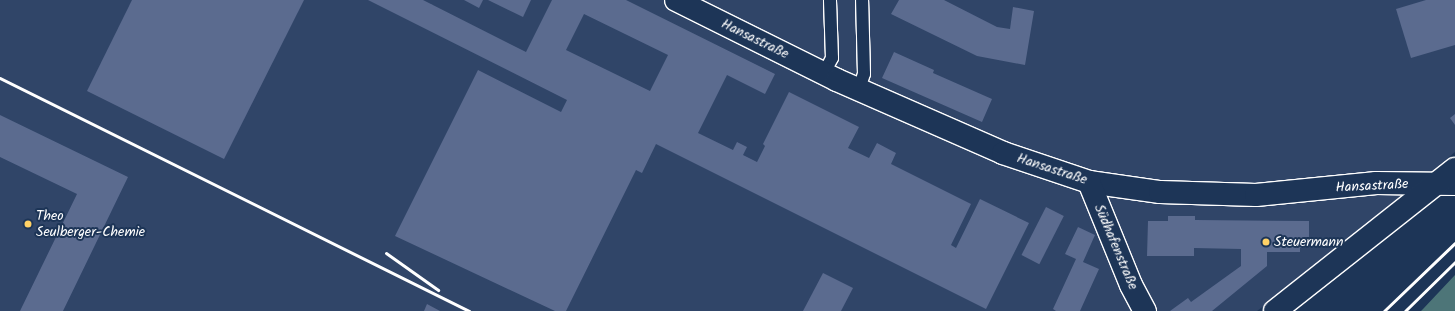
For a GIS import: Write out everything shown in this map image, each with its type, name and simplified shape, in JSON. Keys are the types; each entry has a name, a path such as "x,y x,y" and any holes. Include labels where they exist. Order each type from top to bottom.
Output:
{"street":[{"name":"Hansastraße","path":"676,0 824,73 1003,153 1089,182 1160,192 1256,195 1376,183 1446,184"},
{"path":"1275,311 1446,184 1455,169"},
{"name":"Südhafenstraße","path":"1089,182 1131,285 1145,311"}],"lane":[{"path":"824,73 832,58 830,0"},
{"path":"859,89 864,74 862,0"}],"shaded area":[{"path":"0,0 1455,0 1455,152 1311,271 1257,311 0,311"}],"green space":[{"path":"1455,275 1455,311 1421,311 1423,309"}],"building":[{"path":"132,0 304,0 224,159 87,91"},
{"path":"368,0 423,0 526,52 552,0 626,0 775,74 765,94 727,75 698,133 733,150 737,142 747,147 743,155 757,162 765,146 763,144 789,92 859,127 848,148 869,158 877,143 896,153 891,164 971,204 951,245 956,248 980,199 1029,223 986,309 656,144 642,173 636,170 566,311 555,311 395,236 478,70 561,112 567,100","holes":["584,14 668,55 650,91 566,50"]},
{"path":"464,0 483,0 479,8"},
{"path":"488,0 531,0 523,17"},
{"path":"899,0 944,0 997,27 1010,29 1013,7 1034,11 1025,65 977,56 891,14"},
{"path":"1426,0 1455,0 1455,45 1411,58 1396,9"},
{"path":"894,52 934,70 933,73 992,99 982,122 882,78"},
{"path":"1455,114 1455,125 1450,118"},
{"path":"0,115 128,177 63,311 20,311 77,194 0,157"},
{"path":"1046,207 1064,216 1039,264 1021,255"},
{"path":"1168,216 1195,216 1195,220 1309,221 1309,237 1304,237 1304,248 1300,248 1300,252 1267,252 1267,266 1212,311 1170,311 1188,298 1191,302 1241,266 1241,249 1194,248 1194,256 1147,256 1148,221 1168,221"},
{"path":"1078,227 1095,235 1083,262 1099,269 1080,311 1056,311 1053,309 1076,259 1065,254"},
{"path":"823,273 853,288 841,311 803,311"},
{"path":"427,304 440,311 424,311"}],"railway":[{"path":"0,78 469,311"},
{"path":"1384,311 1455,243"},
{"path":"386,253 438,290"},
{"path":"1405,311 1455,262"}],"place":[{"name":"Theo Seulberger-Chemie","path":"28,224"},
{"name":"Steuermann","path":"1266,242"}]}
